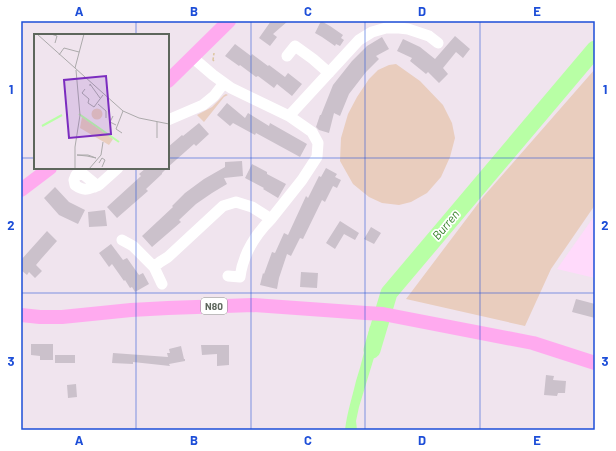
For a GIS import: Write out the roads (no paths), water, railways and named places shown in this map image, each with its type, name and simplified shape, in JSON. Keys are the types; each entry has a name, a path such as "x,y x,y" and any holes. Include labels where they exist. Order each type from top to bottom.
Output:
{"main road":[{"path":"169,80 229,21"},
{"path":"21,190 49,169"},
{"name":"N80","path":"21,315 62,318 131,310 253,305 383,314 533,344 595,363"}],"street":[{"path":"289,116 359,40 372,32 386,28 408,29 429,36 438,43"},
{"path":"288,56 295,46 329,73"},
{"path":"192,58 231,88 289,116 312,132 318,143 317,157 302,180 254,239 246,255 240,277 228,276"},
{"path":"169,120 203,105 214,96 224,83"},
{"path":"95,187 117,169"},
{"path":"154,267 168,257 223,206 236,202 252,207 271,219"},
{"path":"122,240 133,246 154,267 162,284"}],"waterway":[{"name":"Burren","path":"372,350 389,293 595,49"}]}
